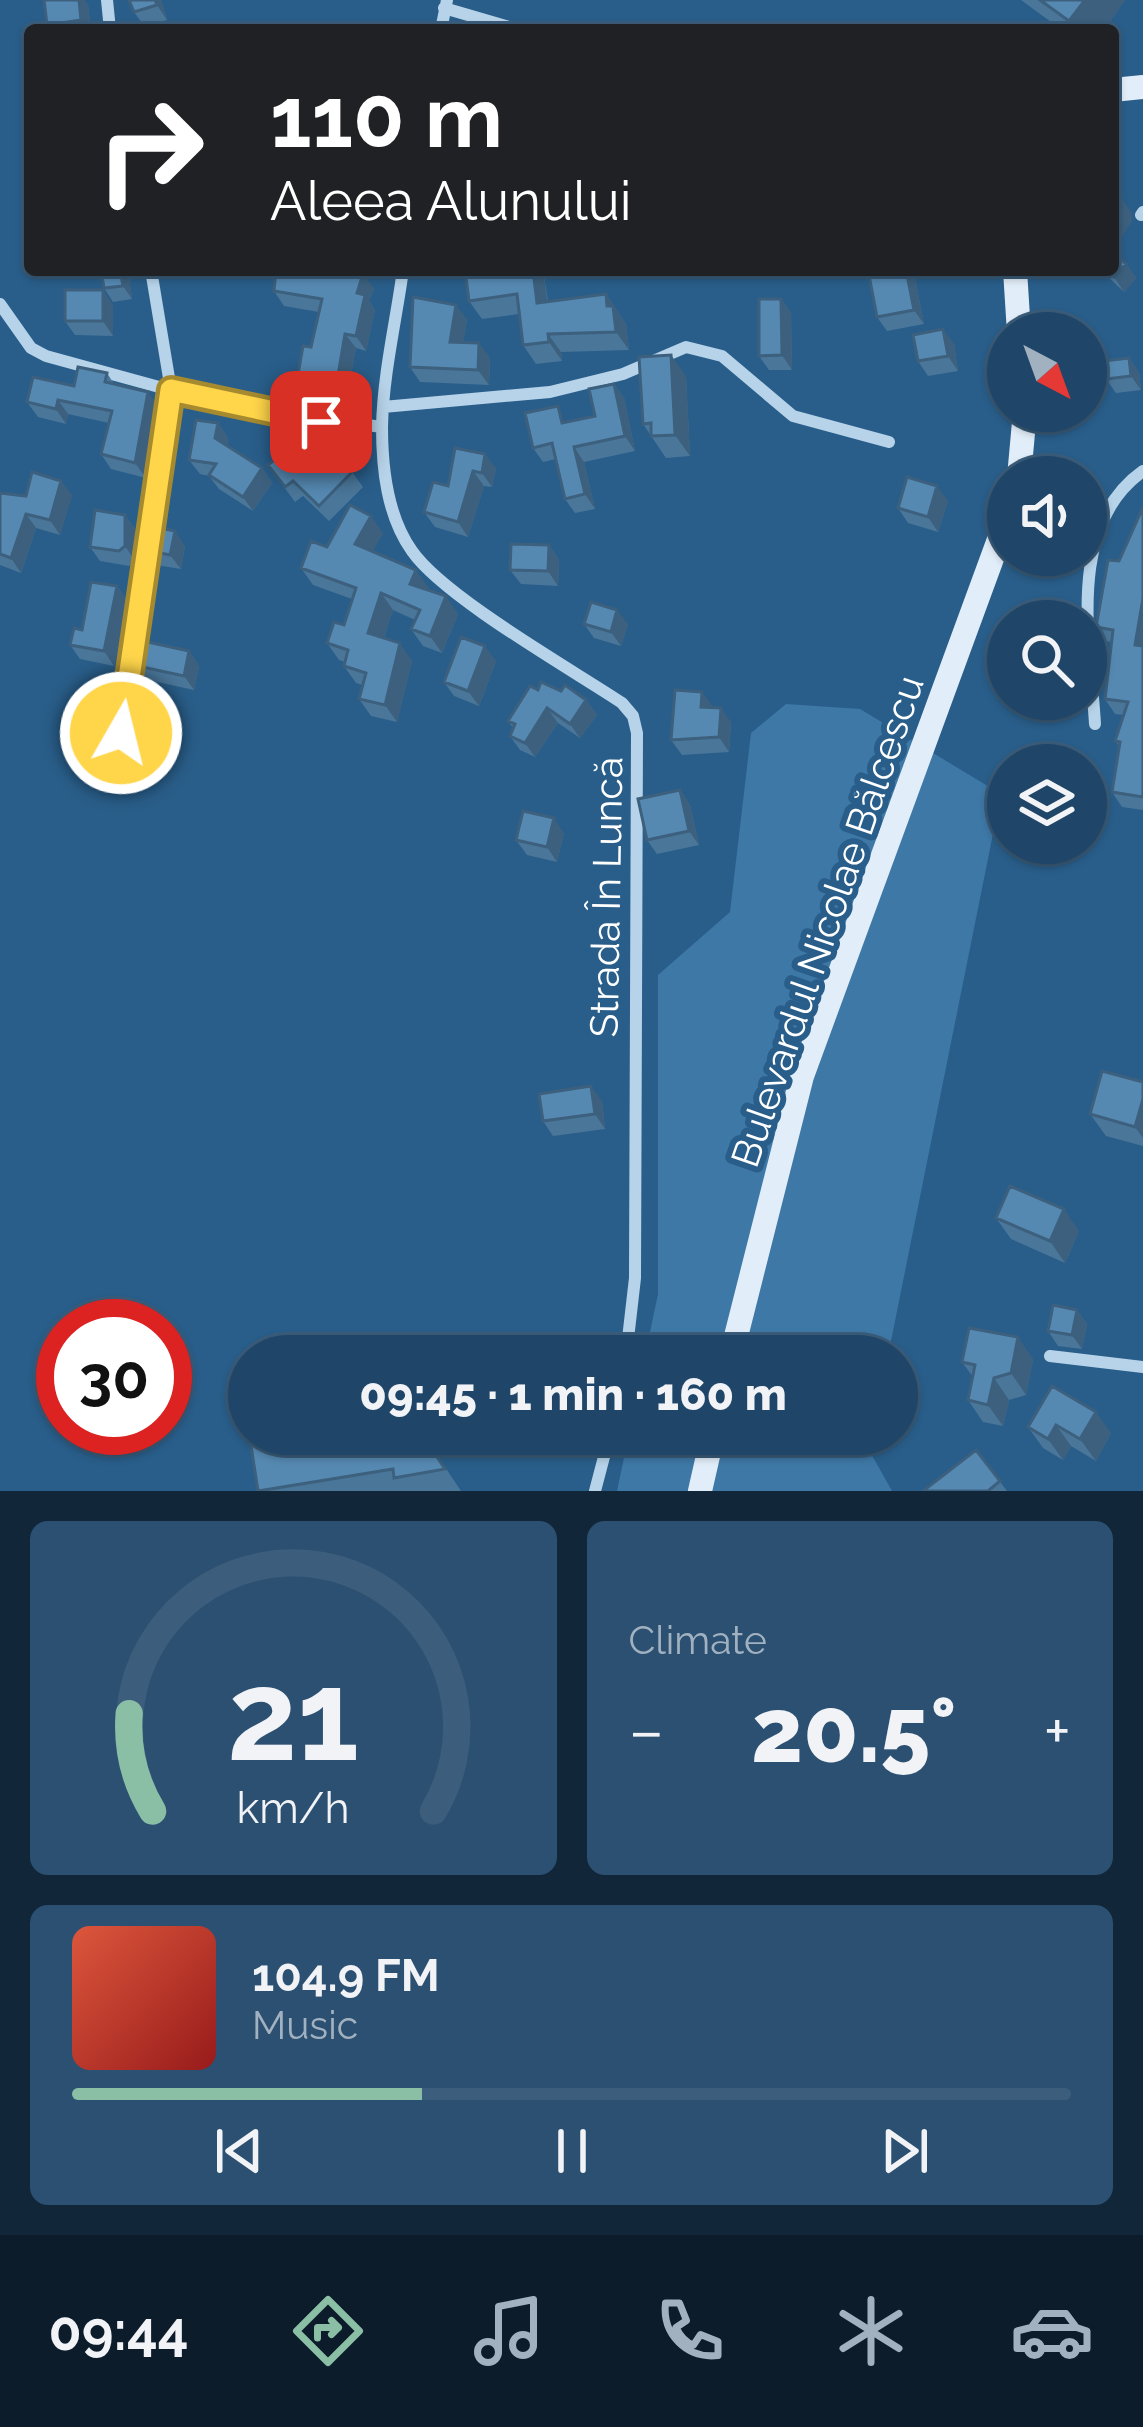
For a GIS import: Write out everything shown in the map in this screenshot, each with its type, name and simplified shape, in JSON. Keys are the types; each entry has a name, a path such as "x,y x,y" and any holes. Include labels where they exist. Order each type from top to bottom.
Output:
{"street":[{"path":"446,4 502,24"},
{"path":"121,733 171,390 152,276"},
{"name":"Strada În Luncă","path":"403,276 382,427 389,500 413,554 449,586 633,716 635,1245 628,1335"},
{"path":"1015,276 1018,312"},
{"path":"0,304 31,348 46,356 232,406 382,427"},
{"path":"383,407 550,392 623,374 686,346 722,356 793,416 889,442"},
{"path":"1095,724 1089,616 1095,535 1106,505 1143,472"},
{"name":"Bulevardul Nicolae Bălcescu","path":"736,1335 802,1076 987,572"},
{"path":"1050,1356 1143,1367"},
{"path":"595,1491 604,1455"},
{"path":"700,1491 708,1455"}],"shaded area":[{"path":"786,704 860,709 987,786 987,864 892,1335 649,1335 658,1294 658,975 730,912 751,733"},
{"path":"625,1455 872,1455 892,1491 617,1491"}],"building":[{"path":"44,0 79,0 81,20 47,24"},
{"path":"129,0 155,0 157,5 134,12"},
{"path":"1040,0 1085,0 1069,21"},
{"path":"102,276 121,276 123,286 104,288"},
{"path":"275,276 362,276 357,293 365,295 356,336 345,334 336,387 297,380 303,346 311,347 322,299 274,291"},
{"path":"466,276 534,276 537,303 606,294 607,306 613,306 616,332 548,334 549,342 523,345 517,294 469,301"},
{"path":"869,276 907,276 914,310 877,317"},
{"path":"65,290 103,290 103,321 65,321"},
{"path":"413,297 456,305 450,342 479,343 478,370 410,367"},
{"path":"759,299 781,299 782,355 759,356"},
{"path":"943,329 948,356 918,361 913,335"},
{"path":"671,355 675,435 651,436 651,423 643,424 639,357"},
{"path":"1129,358 1131,376 1107,379 1107,361"},
{"path":"78,367 107,373 105,382 148,392 135,463 101,454 112,411 58,400 56,409 27,402 33,377 74,386"},
{"path":"614,384 625,436 574,447 585,494 565,499 552,443 533,448 525,413 558,406 562,423 595,416 589,389"},
{"path":"274,415 330,424 338,433 325,445 352,472 319,506 293,481 285,487 268,465 298,441"},
{"path":"196,420 218,423 215,438 262,468 243,497 209,475 216,464 189,460"},
{"path":"455,448 485,454 482,473 473,471 458,522 424,512 433,482 448,486"},
{"path":"32,472 61,481 50,520 26,514 11,558 0,554 0,493 26,496"},
{"path":"907,477 937,486 928,517 898,508"},
{"path":"350,505 371,516 355,544 416,570 410,584 446,596 430,636 411,629 420,610 381,593 368,633 400,643 385,705 359,699 366,673 344,666 348,650 327,643 334,622 344,625 356,588 301,568 311,541 327,547"},
{"path":"1143,507 1143,598 1135,645 1143,646 1143,797 1112,792 1120,742 1115,741 1128,702 1107,699 1113,630 1107,629 1107,600 1101,600 1108,560 1119,561"},
{"path":"95,510 125,515 125,546 119,551 90,547"},
{"path":"149,526 175,531 170,555 146,550"},
{"path":"511,544 549,545 548,571 510,570"},
{"path":"91,582 117,586 104,651 70,645 74,628 82,630"},
{"path":"591,602 617,610 611,632 584,624"},
{"path":"461,637 485,646 468,691 444,682"},
{"path":"143,641 189,651 184,676 138,666"},
{"path":"541,682 561,691 565,685 586,700 570,724 547,708 525,743 510,736 515,724 508,721 530,686 538,690"},
{"path":"675,690 702,692 701,707 721,708 719,737 671,740"},
{"path":"680,790 689,831 647,840 638,799"},
{"path":"523,811 554,818 547,847 516,840"},
{"path":"1102,1071 1143,1082 1135,1127 1090,1114"},
{"path":"591,1086 595,1114 543,1121 539,1094"},
{"path":"1010,1186 1064,1209 1050,1241 996,1218"},
{"path":"1053,1305 1077,1310 1072,1335 1048,1331"},
{"path":"969,1328 1018,1337 1011,1373 994,1378 988,1405 968,1400 975,1365 962,1362"},
{"path":"1052,1386 1096,1412 1080,1439 1056,1425 1048,1439 1028,1427"},
{"path":"976,1450 1000,1481 988,1491 923,1491"},
{"path":"252,1455 436,1455 445,1469 394,1478 393,1469 258,1491"}],"route":[{"path":"121,733 171,390 321,422"}]}
